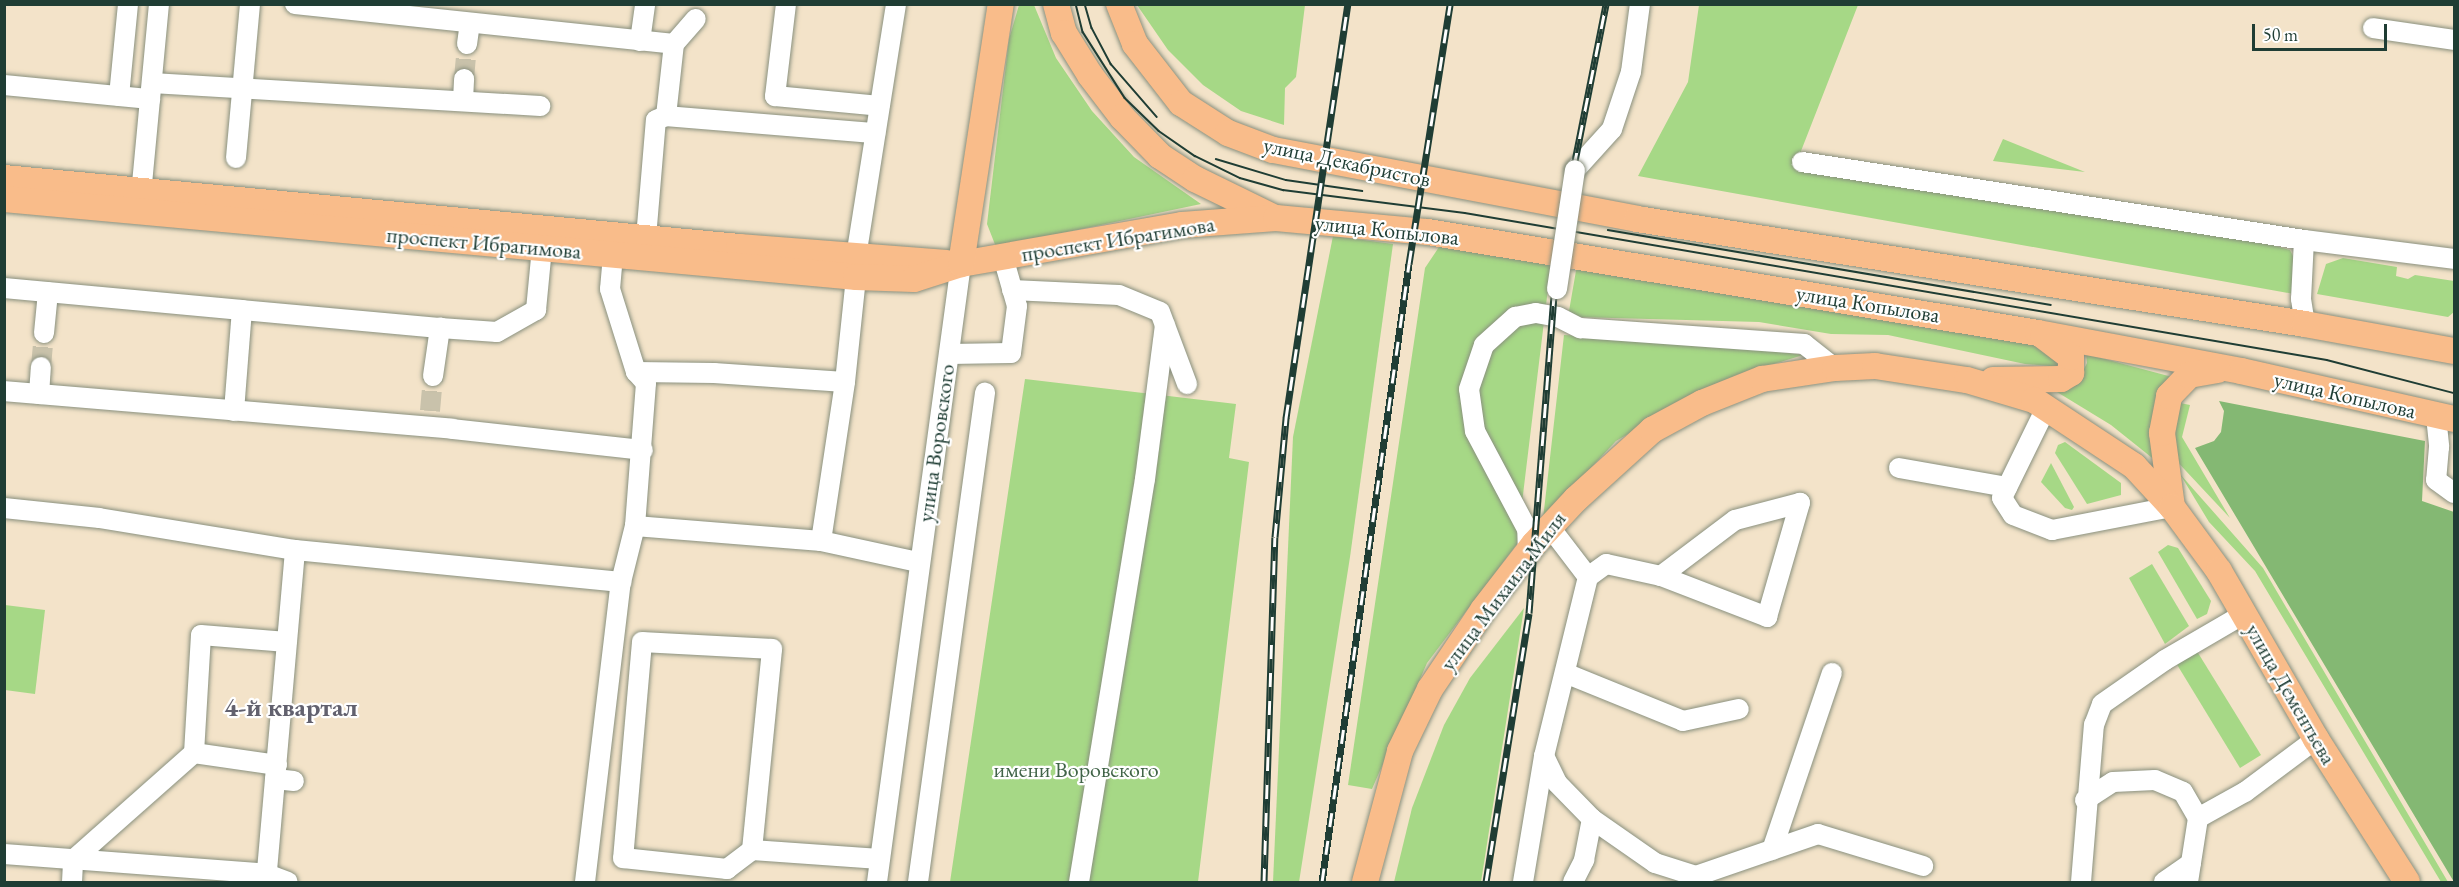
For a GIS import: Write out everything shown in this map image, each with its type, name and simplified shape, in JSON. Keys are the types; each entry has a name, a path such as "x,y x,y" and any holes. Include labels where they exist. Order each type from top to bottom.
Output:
{"main road":[{"name":"улица Воровского","path":"961,264 1000,4"},
{"path":"1056,4 1065,33 1090,75 1122,117 1160,156 1205,184 1276,219"},
{"name":"улица Декабристов","path":"1119,4 1135,44 1181,103 1228,133 1274,150 1637,219 2305,324"},
{"name":"проспект Ибрагимова","path":"4,178 140,202 542,248 613,255 856,267 961,264 1182,225 1276,219"},
{"name":"проспект Ибрагимова","path":"4,199 140,202 646,238 856,267"},
{"name":"улица Копылова","path":"1276,219 1428,232 2038,333 2227,368 2445,418"},
{"path":"2305,324 2454,351"},
{"path":"1967,380 2066,378 2074,366 2071,357 2038,333"},
{"name":"улица Михаила Миля","path":"1365,882 1400,752 1430,689 1466,633 1549,526 1612,463 1652,430 1702,403 1762,379 1835,368 1909,369 1967,380 2047,406 2134,466 2172,507"},
{"path":"2172,507 2162,433 2169,396 2189,375 2227,368"},
{"name":"улица Дементьева","path":"2172,507 2244,614 2316,739 2407,882"}],"street":[{"path":"119,96 128,4"},
{"path":"140,202 159,4"},
{"path":"236,158 250,4"},
{"path":"295,4 674,44"},
{"path":"640,41 645,4"},
{"path":"786,4 775,96 880,106"},
{"path":"821,541 845,382 856,267 896,4"},
{"path":"1558,317 1557,289 1575,170 1612,129 1631,72 1640,4"},
{"path":"666,116 674,44 696,19"},
{"path":"467,45 470,23"},
{"path":"2373,28 2454,40"},
{"path":"463,100 464,79"},
{"path":"4,85 119,96 151,91 242,88 540,106"},
{"path":"646,238 656,120 666,116 876,133"},
{"path":"1802,162 2304,240 2454,259"},
{"path":"2304,240 2301,299 2305,324"},
{"path":"4,288 497,332 536,310 542,248"},
{"path":"585,882 621,582 635,526 643,450 646,383 636,372 610,289 613,255"},
{"path":"949,354 1011,353 1017,306 1003,256"},
{"name":"улица Воровского","path":"877,882 918,562 961,264"},
{"path":"1012,290 1119,295 1160,312 1187,384"},
{"path":"44,333 48,292"},
{"path":"234,411 242,310"},
{"path":"1528,552 1527,529 1475,431 1469,388 1484,345 1515,316 1536,313 1558,317 1580,328 1804,344 1835,368"},
{"path":"1079,882 1145,479 1165,325"},
{"path":"433,376 440,328"},
{"path":"39,394 41,367"},
{"path":"636,372 714,373 845,382"},
{"path":"4,391 234,411 429,419 643,450"},
{"path":"918,882 985,393"},
{"path":"2047,406 2002,498 2013,515 2042,529 2172,507"},
{"path":"2445,418 2447,445 2445,481 2454,493"},
{"path":"1899,468 2007,487"},
{"path":"1523,882 1544,756 1588,577 1606,564 1661,576 1767,617 1800,503 1735,520 1661,576"},
{"path":"4,508 99,518 295,550 621,582"},
{"path":"635,526 821,541 918,562"},
{"path":"1549,526 1588,577"},
{"path":"266,878 282,775 286,642 295,550"},
{"path":"2081,882 2085,800 2094,725 2102,704 2165,660 2244,614"},
{"path":"72,882 73,860 194,753 201,635 286,642"},
{"path":"752,850 772,650 642,642 622,858 727,869 752,850 880,859"},
{"path":"1565,673 1683,721 1739,709"},
{"path":"1772,850 1832,673"},
{"path":"2198,818 2246,792 2316,739"},
{"path":"194,753 282,775"},
{"path":"1544,756 1557,783 1592,819 1655,863 1696,876 1818,834 1923,866"},
{"path":"2085,800 2113,782 2155,780 2183,792 2198,818 2190,873 2164,882"},
{"path":"1573,882 1584,860 1592,819"},
{"path":"4,854 266,878 288,882"}],"green space":[{"path":"1019,5 1034,5 1056,58 1092,111 1134,157 1201,204 996,247 987,224 1009,39"},
{"path":"1137,5 1305,5 1296,77 1285,88 1284,125 1241,111 1203,85 1168,50"},
{"path":"1699,5 1858,5 1794,169 2272,245 2290,250 2296,262 2294,294 1638,176 1688,82"},
{"path":"2003,139 2085,172 1993,161"},
{"path":"1333,236 1393,244 1350,557 1299,882 1273,882 1293,437"},
{"path":"1439,247 1551,264 1517,544 1427,663 1372,789 1348,785 1425,268"},
{"path":"2343,258 2397,267 2396,276 2408,279 2415,275 2454,281 2454,312 2448,317 2317,294 2326,264"},
{"path":"1577,265 2053,347 2062,367 2025,364 1888,335 1831,334 1759,322 1576,317 1569,311"},
{"path":"1564,335 1713,342 1803,355 1741,374 1683,402 1616,441 1543,519"},
{"path":"2086,354 2176,378 2161,465 2111,425 2039,381 2080,377 2087,363"},
{"name":"имени Воровского","path":"1025,379 1236,404 1229,458 1249,462 1198,882 950,882"},
{"path":"2219,401 2425,441 2422,501 2454,512 2454,882 2195,448 2214,441 2221,432 2224,411"},
{"path":"2175,402 2190,405 2182,437 2230,518 2171,455"},
{"path":"2065,442 2121,483 2121,495 2087,504 2055,453 2058,445"},
{"path":"2051,463 2074,507 2072,510 2065,508 2041,482"},
{"path":"2180,474 2263,568 2448,882 2441,882 2255,571 2209,522"},
{"path":"2168,545 2178,548 2211,601 2207,614 2197,619 2158,552"},
{"path":"2152,564 2189,626 2165,644 2129,578"},
{"path":"5,605 45,610 35,694 5,690"},
{"path":"1524,608 1481,882 1394,882 1412,808 1444,725 1470,678"},
{"path":"2195,648 2261,755 2240,768 2173,658"}],"tunnel":[{"path":"464,79 467,44"},
{"path":"41,367 44,333"},
{"path":"430,411 433,376"}],"tram line":[{"path":"1076,4 1083,32 1125,98 1159,131 1195,156 1240,178 1283,190 1465,213 2327,360 2454,393"},
{"path":"1085,4 1092,28 1111,64 1157,117"},
{"path":"1216,159 1286,180 1362,191"},
{"path":"1608,230 2051,305"}],"railway":[{"path":"1264,882 1275,537 1286,418 1348,4"},
{"path":"1322,882 1409,264 1450,4"},
{"path":"1486,882 1529,613 1554,297 1574,166 1606,4"}],"district":[{"name":"4-й квартал","path":"291,708"}]}
